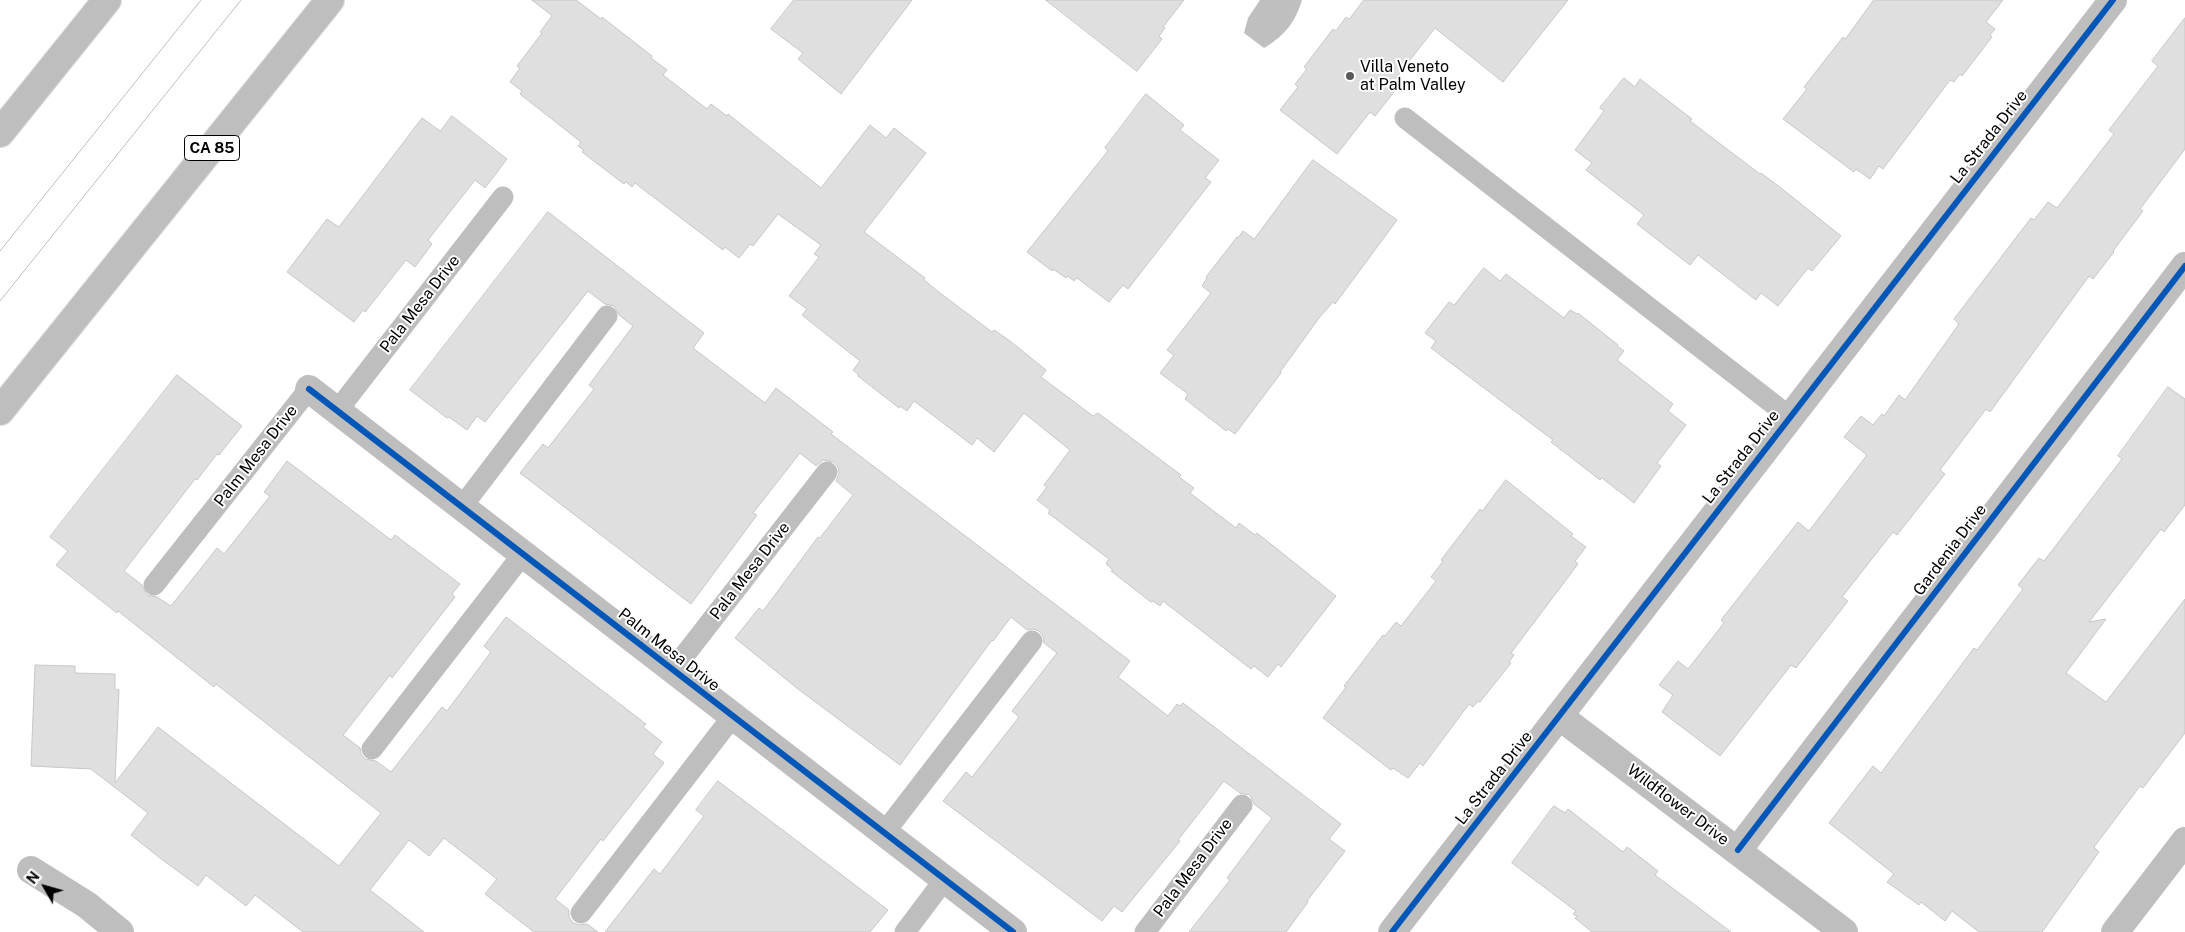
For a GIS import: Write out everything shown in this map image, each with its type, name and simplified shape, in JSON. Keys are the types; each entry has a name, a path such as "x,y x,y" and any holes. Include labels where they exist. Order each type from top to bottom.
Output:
{"main road":[{"path":"0,133 107,0"},
{"name":"CA 85","path":"0,411 330,0"},
{"name":"La Strada Drive","path":"1392,932 2112,0"},
{"name":"Gardenia Drive","path":"1738,850 2185,266"},
{"name":"Palm Mesa Drive","path":"308,389 1013,932"},
{"name":"Wildflower Drive","path":"1559,716 1844,932"},
{"path":"2115,932 2185,841"},
{"path":"31,870 87,905 120,932"}],"lane":[{"path":"1405,118 1790,417"},
{"name":"Pala Mesa Drive","path":"337,411 503,197"},
{"path":"461,508 607,316"},
{"name":"Palm Mesa Drive","path":"154,585 308,389"},
{"name":"Pala Mesa Drive","path":"673,670 827,472"},
{"path":"372,749 523,554"},
{"path":"884,833 1032,641"},
{"path":"581,913 733,716"},
{"name":"Pala Mesa Drive","path":"1145,932 1242,805"},
{"path":"905,932 945,879"}],"shaded area":[{"path":"1260,0 1302,0 1296,16 1288,28 1264,48 1244,33 1248,18"}],"building":[{"path":"532,0 576,0 601,19 602,17 652,56 651,58 667,70 663,75 707,109 711,104 727,116 728,114 821,188 870,125 886,138 894,128 926,153 864,232 925,278 924,280 940,293 992,332 994,330 1010,341 1046,370 1041,377 1093,416 1098,413 1181,475 1179,477 1194,488 1190,493 1236,528 1239,523 1255,535 1257,533 1336,596 1281,667 1278,664 1268,677 1254,666 1251,669 1163,601 1160,606 1153,601 1151,602 1111,571 1113,570 1106,564 1109,559 1048,513 1050,510 1037,500 1047,487 1044,485 1070,450 1024,413 994,452 977,438 972,445 914,401 907,411 900,406 899,408 858,376 853,370 860,361 802,315 807,309 789,296 819,257 814,254 821,245 778,214 753,246 750,244 739,258 725,247 723,250 635,183 632,187 626,182 624,184 582,152 584,150 578,146 581,142 520,94 522,91 510,82 520,68 517,66 542,33 540,32 552,16"},
{"path":"794,0 912,0 841,94 798,59 803,53 771,29"},
{"path":"1046,0 1184,0 1163,27 1165,28 1159,36 1162,39 1137,71"},
{"path":"1364,0 1568,0 1503,82 1435,28 1392,83 1398,87 1375,116 1370,112 1337,154 1280,110 1298,87 1295,84 1307,69 1304,67 1333,29 1336,31 1346,17 1349,19"},
{"path":"1874,0 2003,0 1986,22 1995,29 1990,35 1992,37 1962,76 1960,74 1954,82 1950,80 1883,169 1879,166 1870,179 1856,169 1854,172 1783,119 1807,89 1804,87 1843,37 1845,39"},
{"path":"2185,18 2185,149 2140,209 2143,211 2114,252 2093,279 2089,276 1990,412 1986,409 1940,470 1945,474 1897,535 1893,532 1842,597 1848,601 1796,668 1791,665 1720,756 1662,712 1673,695 1659,685 1678,661 1688,669 1724,623 1721,620 1798,522 1809,531 1867,455 1844,437 1861,416 1873,425 1882,414 1884,416 1899,395 1905,400 1959,324 1954,319 2031,218 2034,220 2048,202 2057,208 2114,134 2109,130 2158,66 2152,61"},
{"path":"1624,78 1635,87 1640,79 1692,119 1690,121 1781,188 1841,236 1812,271 1808,268 1778,306 1761,293 1756,300 1698,255 1690,265 1637,224 1644,215 1586,170 1592,163 1575,150 1604,111 1600,108"},
{"path":"1146,94 1184,125 1180,130 1219,160 1205,178 1211,182 1128,289 1123,285 1109,302 1077,278 1074,281 1053,269 1052,271 1027,252 1108,151 1105,148"},
{"path":"452,116 507,159 485,188 475,180 428,240 432,244 415,267 406,260 365,312 363,310 354,322 287,272 327,219 339,227 422,118 440,131"},
{"path":"1313,160 1397,220 1335,304 1333,302 1319,318 1235,434 1228,429 1226,431 1185,399 1188,394 1160,373 1174,355 1167,350 1211,293 1202,286 1206,277 1243,231 1254,239"},
{"path":"548,212 704,333 693,348 765,403 776,388 833,432 831,434 1130,661 1118,677 1168,716 1177,704 1180,706 1183,703 1341,824 1329,839 1345,851 1286,932 1189,932 1230,880 1227,878 1272,818 1254,804 1250,795 1240,793 1224,781 1178,840 1180,841 1122,912 1114,906 1102,921 943,801 966,772 972,777 1019,717 1012,711 1057,653 1044,643 1043,636 1039,631 1027,630 1011,617 900,765 798,689 735,638 759,608 763,611 818,537 820,538 853,495 836,481 839,473 838,467 834,462 823,460 816,466 800,453 753,513 757,515 691,604 520,473 543,444 548,448 594,389 589,385 633,326 619,315 614,306 605,304 588,291 485,422 477,416 467,430 449,417 447,418 410,390"},
{"path":"1484,268 1500,281 1506,274 1564,318 1570,310 1578,313 1624,351 1617,360 1673,404 1668,411 1686,425 1657,463 1661,466 1634,503 1602,478 1600,480 1551,442 1553,440 1431,348 1436,341 1425,333 1449,302 1454,305"},
{"path":"177,375 242,426 197,480 195,479 124,571 142,585 147,595 157,597 171,606 217,548 224,554 270,496 264,492 287,461 391,540 395,535 460,584 452,594 455,597 392,678 390,675 343,735 360,748 361,754 365,759 376,761 391,772 442,707 447,711 491,652 484,646 506,617 646,724 643,727 662,742 653,754 664,763 603,841 601,839 555,899 569,910 569,917 573,923 587,924 598,932 534,932 485,894 497,879 444,838 429,856 409,840 370,890 424,932 303,932 255,895 246,906 206,875 198,886 160,858 131,835 148,813 91,769 31,766 35,665 75,666 75,673 115,674 115,689 119,690 115,783 158,727 339,866 381,813 216,684 214,687 56,565 68,551 50,537"},
{"path":"2168,387 2185,399 2185,505 2164,532 2161,529 2089,622 2106,619 2066,673 2106,702 2185,599 2185,733 2143,788 2140,786 2094,847 2099,852 2042,932 1979,932 1952,911 1945,921 1921,902 1919,905 1887,882 1894,874 1829,823 1873,766 1881,773 1974,648 1977,650 2023,589 2018,585 2039,558 2044,561 2122,459 2118,456"},
{"path":"1506,480 1573,534 1571,536 1586,547 1575,561 1578,564 1511,653 1514,655 1509,662 1511,663 1480,702 1478,701 1473,707 1469,704 1423,766 1420,763 1408,778 1393,768 1391,770 1323,718 1346,687 1344,686 1383,635 1385,636 1396,622 1401,626 1436,581 1431,577 1443,561 1441,560 1480,509 1482,511"},
{"path":"718,781 888,910 870,932 605,932 654,869 660,874 704,816 696,810"},
{"path":"1554,806 1565,813 1568,809 1623,852 1627,847 1658,871 1655,875 1731,932 1592,932 1575,918 1577,916 1573,914 1576,911 1512,863"}],"tram line":[{"path":"0,251 201,0"},
{"path":"0,301 241,0"}],"cycle path":[{"path":"1392,932 2113,0"},
{"path":"1738,850 2185,266"},
{"path":"309,389 1013,932"}],"place":[{"name":"Villa Veneto at Palm Valley","path":"1350,76"}]}
